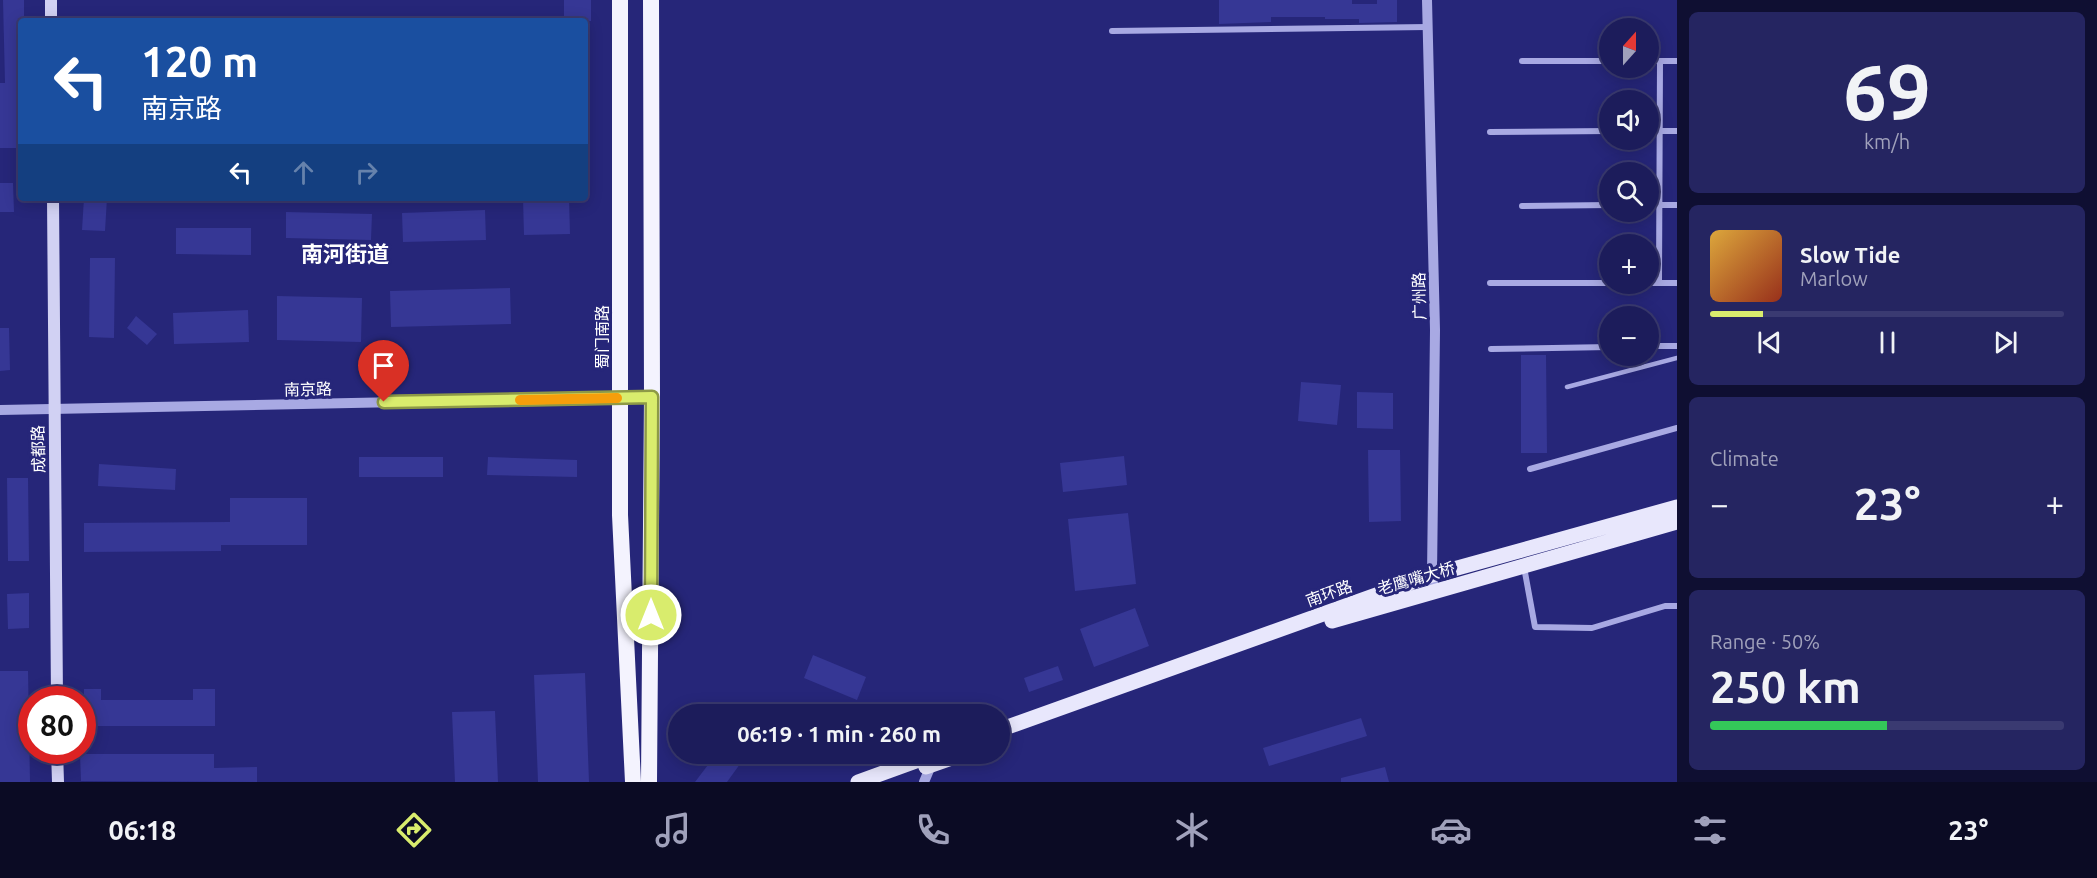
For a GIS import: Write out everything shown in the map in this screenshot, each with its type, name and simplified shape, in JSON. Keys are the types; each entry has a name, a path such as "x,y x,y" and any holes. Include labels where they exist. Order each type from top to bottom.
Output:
{"highway":[{"name":"蜀门南路","path":"620,0 620,515 633,782"},
{"path":"649,782 652,397 651,0"}],"main road":[{"path":"51,0 51,18"},
{"name":"成都路","path":"52,201 57,686"},
{"name":"南环路","path":"1010,726 1432,575 1677,507"},
{"name":"老鹰嘴大桥","path":"1010,737 1300,630 1677,522"},
{"path":"57,764 58,782"},
{"path":"858,782 916,764"},
{"path":"887,782 923,764"}],"street":[{"name":"广州路","path":"1427,0 1435,330 1432,575 1434,592"},
{"path":"1112,31 1428,27"},
{"path":"1522,61 1599,61"},
{"path":"1677,61 1660,61 1659,205 1677,205"},
{"path":"1660,131 1677,131"},
{"path":"1490,132 1599,132"},
{"path":"1522,206 1599,206"},
{"path":"1490,283 1599,283"},
{"path":"1659,283 1677,283"},
{"path":"1659,346 1677,346"},
{"path":"1491,349 1599,347"},
{"name":"南京路","path":"0,410 652,397"},
{"path":"1530,469 1677,428"},
{"path":"1524,565 1535,627 1592,628 1665,606 1677,606"},
{"path":"924,782 932,764"}],"lane":[{"path":"1567,387 1677,358"}],"building":[{"path":"3,0 24,0 24,18 18,18 18,148 0,148 0,83 5,83"},
{"path":"564,0 591,0 591,21 588,21 588,18 564,18"},
{"path":"1219,0 1352,0 1352,4 1377,4 1377,0 1397,0 1397,22 1359,23 1359,19 1271,17 1271,22 1219,24"},
{"path":"0,183 13,183 14,212 0,212"},
{"path":"84,201 107,201 105,231 82,230"},
{"path":"523,201 569,201 570,234 524,235"},
{"path":"485,210 486,240 403,242 402,213"},
{"path":"286,212 372,214 371,240 286,238"},
{"path":"176,228 251,228 251,255 176,254"},
{"path":"90,258 115,258 114,338 89,337"},
{"path":"510,288 511,324 391,327 390,291"},
{"path":"277,296 362,298 361,342 277,340"},
{"path":"248,310 249,342 174,344 173,313"},
{"path":"136,316 157,334 147,345 127,328"},
{"path":"0,328 9,328 10,370 0,371"},
{"path":"1521,355 1546,355 1547,453 1521,453"},
{"path":"1301,382 1341,385 1337,425 1298,421"},
{"path":"1357,392 1393,393 1393,429 1357,428"},
{"path":"1368,450 1400,450 1401,521 1369,522"},
{"path":"1124,456 1127,485 1063,492 1060,463"},
{"path":"359,457 443,457 443,477 359,477"},
{"path":"488,457 577,460 577,477 487,475"},
{"path":"99,464 176,469 175,490 98,486"},
{"path":"7,478 28,478 29,561 8,561"},
{"path":"230,498 307,498 307,545 221,545 221,551 84,552 84,523 230,522"},
{"path":"1128,513 1136,584 1075,591 1068,519"},
{"path":"29,593 29,628 8,629 7,594"},
{"path":"1135,608 1149,646 1094,667 1080,629"},
{"path":"813,655 866,677 857,700 804,678"},
{"path":"1058,666 1063,680 1029,692 1024,678"},
{"path":"0,671 28,671 28,686 18,686 18,764 30,764 30,782 0,782"},
{"path":"585,673 589,782 538,782 534,675"},
{"path":"96,689 101,689 101,700 193,700 193,689 215,689 215,726 96,726"},
{"path":"495,711 498,782 455,782 452,712"},
{"path":"1361,718 1367,736 1269,766 1263,748"},
{"path":"96,754 214,754 214,768 257,767 257,782 81,781 80,764 96,764"},
{"path":"709,764 740,764 727,782 695,782"},
{"path":"1385,767 1389,782 1341,782 1341,778"}],"slow traffic":[{"path":"520,400 617,398"}],"district":[{"name":"南河街道","path":"345,253"}],"route":[{"path":"384,402 652,397 651,615"}]}
